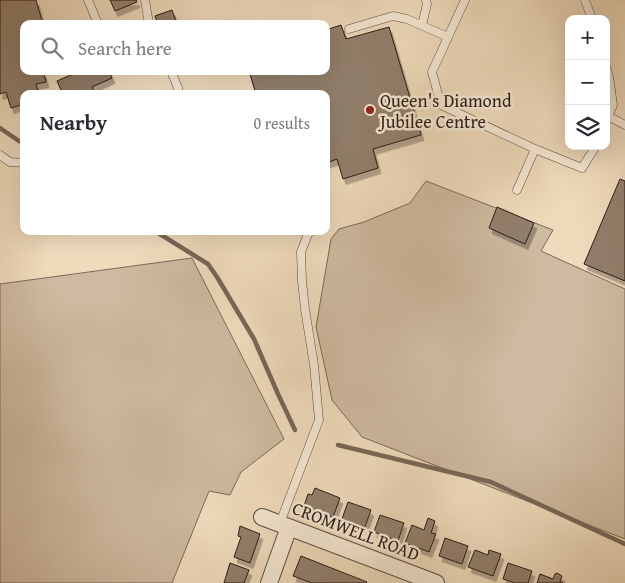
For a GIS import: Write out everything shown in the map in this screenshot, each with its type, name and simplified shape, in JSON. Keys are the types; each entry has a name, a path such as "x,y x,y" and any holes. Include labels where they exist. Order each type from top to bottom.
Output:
{"street":[{"name":"CROMWELL ROAD","path":"262,517 436,583"},
{"path":"268,583 284,525"}],"lane":[{"path":"88,0 96,20"},
{"path":"145,0 148,20"},
{"path":"422,25 427,4 426,0"},
{"path":"465,0 432,72 441,105 535,149 582,168 593,150"},
{"path":"585,0 591,15"},
{"path":"349,29 393,16 407,19 448,36"},
{"path":"173,75 178,90"},
{"path":"610,84 613,105 610,112"},
{"path":"610,119 625,126"},
{"path":"517,190 535,149"},
{"path":"0,155 10,162 20,163"},
{"path":"284,525 319,420 314,365 302,281 301,252 308,235"}],"shaded area":[{"path":"426,181 553,230 541,251 625,289 625,539 362,437 332,400 316,327 331,239 339,229 364,222 410,203"},
{"path":"192,258 284,439 241,472 230,495 209,491 172,583 0,583 0,284"}],"building":[{"path":"0,0 36,0 42,20 20,20 20,75 44,75 46,82 36,84 38,90 20,90 20,105 11,108 6,92 0,94"},
{"path":"110,0 136,0 137,2 115,11"},
{"path":"172,10 176,20 156,20 155,16"},
{"name":"Queen's Diamond Jubilee Centre","path":"341,25 346,39 389,27 421,135 373,149 378,168 343,179 337,159 330,162 330,90 255,90 250,75 330,75 330,29"},
{"path":"71,75 111,75 112,78 92,87 93,90 61,90 57,81"},
{"path":"620,179 625,181 625,281 584,264"},
{"path":"497,207 534,223 525,244 489,228"},
{"path":"315,488 340,498 333,517 304,506 308,494 312,495"},
{"path":"348,502 371,510 365,527 342,519"},
{"path":"380,515 404,523 398,541 374,532"},
{"path":"428,518 435,521 431,533 436,534 429,552 405,543 412,525 424,530"},
{"path":"240,526 260,534 250,563 234,557 241,537 238,536"},
{"path":"445,538 468,546 462,564 439,556"},
{"path":"475,550 488,555 489,550 501,554 493,576 468,567"},
{"path":"301,556 367,582 312,583 293,576"},
{"path":"230,563 249,570 244,583 224,583"},
{"path":"508,563 532,571 528,583 515,583 503,579"},
{"path":"557,573 562,576 560,582 563,583 537,583 540,574 553,579"}],"waterway":[{"path":"0,128 20,141"},
{"path":"161,235 208,264 217,277 254,339 295,430"},
{"path":"338,445 491,482 625,544"}],"place":[{"name":"Queen's Diamond Jubilee Centre","path":"370,110"}]}
